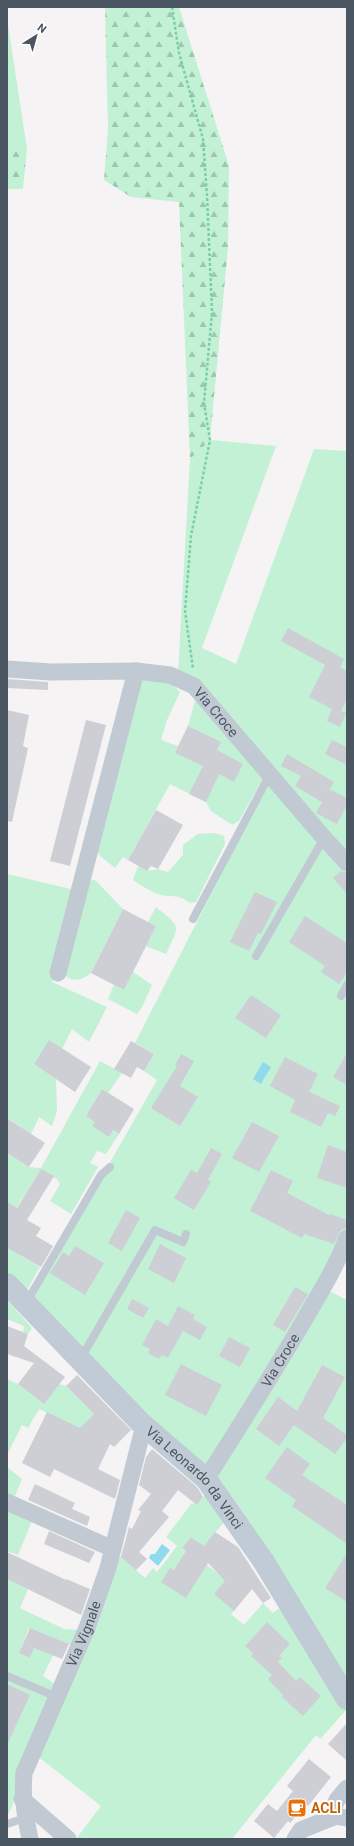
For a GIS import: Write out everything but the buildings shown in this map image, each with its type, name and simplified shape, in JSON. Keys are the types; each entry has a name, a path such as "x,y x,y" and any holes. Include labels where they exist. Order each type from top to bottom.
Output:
{"street":[{"name":"Via Croce","path":"7,669 51,672 136,671 170,675 194,686 347,863"},
{"path":"58,973 136,671"},
{"name":"Via Croce","path":"206,1479 303,1322 339,1258 347,1238"},
{"name":"Via Leonardo da Vinci","path":"7,1284 144,1425 206,1479 264,1562 347,1699"},
{"name":"Via Vignale","path":"30,1839 22,1799 24,1773 87,1628 108,1568 144,1425"},
{"path":"7,1502 113,1549"},
{"path":"342,1817 333,1809 334,1804 347,1788"},
{"path":"22,1799 68,1839"},
{"path":"295,1839 301,1830 342,1817"}],"lane":[{"path":"193,918 270,774"},
{"path":"256,956 324,838"},
{"path":"341,996 347,985"},
{"path":"26,1304 101,1175 110,1167"},
{"path":"80,1360 155,1230 183,1242 186,1234"},
{"path":"7,1676 57,1697"},
{"path":"7,1824 25,1818"}],"path":[{"path":"172,7 179,53 203,139 212,312 204,403 210,440 191,536 185,611 194,686"}],"green space":[{"path":"105,7 179,7 229,166 228,247 210,440 190,459 179,202 131,197 104,180 108,129"},
{"path":"7,18 27,149 7,149"},
{"path":"7,149 27,149 23,189 7,189"},
{"path":"210,440 276,446 202,648 236,664 314,449 347,451 347,854 178,673 190,459"},
{"path":"139,677 169,681 180,692 167,720 161,740 178,746 188,726 195,701 204,706 263,778 239,821 232,825 211,811 206,802 170,784 128,860 123,857 115,868 100,856 96,849"},
{"path":"270,779 347,866 347,1234 208,1472 148,1421 31,1301 157,1080 144,1071 154,1054 135,1043"},
{"path":"215,833 224,836 225,844 196,902 190,903 181,898 158,894 148,890 133,880 138,866 147,871 158,869 168,872 183,855 183,845 198,834"},
{"path":"7,874 75,890 52,982 107,1007 89,1042 72,1029 62,1049 49,1041 34,1064 56,1079 57,1111 52,1126 39,1117 31,1134 7,1117"},
{"path":"95,880 123,909 91,973 81,979 75,980 65,975 87,881"},
{"path":"156,907 174,923 176,927 174,937 166,954 146,946 156,926 148,922"},
{"path":"133,972 152,985 142,1007 137,1014 108,999 114,985 124,990"},
{"path":"100,1061 122,1073 108,1093 102,1089 86,1116 95,1122 92,1126 109,1136 113,1130 119,1134 106,1154 97,1151 90,1163 98,1167 71,1214 50,1201 60,1184 57,1179 41,1169 18,1205 7,1241 7,1153 29,1167 41,1168"},
{"path":"7,1248 40,1267 24,1295 7,1274"},
{"path":"327,1290 347,1300 347,1682 214,1476"},
{"path":"7,1300 32,1328 28,1334 23,1332 24,1326 7,1319"},
{"path":"7,1379 18,1384 40,1401 59,1384 66,1386 94,1414 90,1418 86,1437 73,1425 39,1409 28,1428 22,1425 7,1455"},
{"path":"7,1467 22,1479 13,1501 32,1521 18,1555 7,1551"},
{"path":"206,1494 225,1521 204,1546 191,1537 182,1549 208,1566 226,1581 230,1589 234,1611 231,1614 244,1625 263,1603 273,1613 282,1606 347,1709 320,1739 316,1735 232,1839 76,1839 101,1806 36,1755 117,1553 145,1578 153,1568 157,1572 177,1546 166,1537 192,1503 197,1505"},
{"path":"7,1579 28,1589 20,1608 64,1629 82,1630 74,1646 29,1628 19,1653 30,1658 35,1646 53,1655 43,1676 52,1682 55,1688 20,1774 12,1807 7,1816"}],"water":[{"path":"263,1062 271,1067 261,1084 253,1079"},
{"path":"162,1544 170,1550 158,1566 149,1558 151,1554 155,1554"}],"place":[{"name":"ACLI","path":"297,1808"}]}
